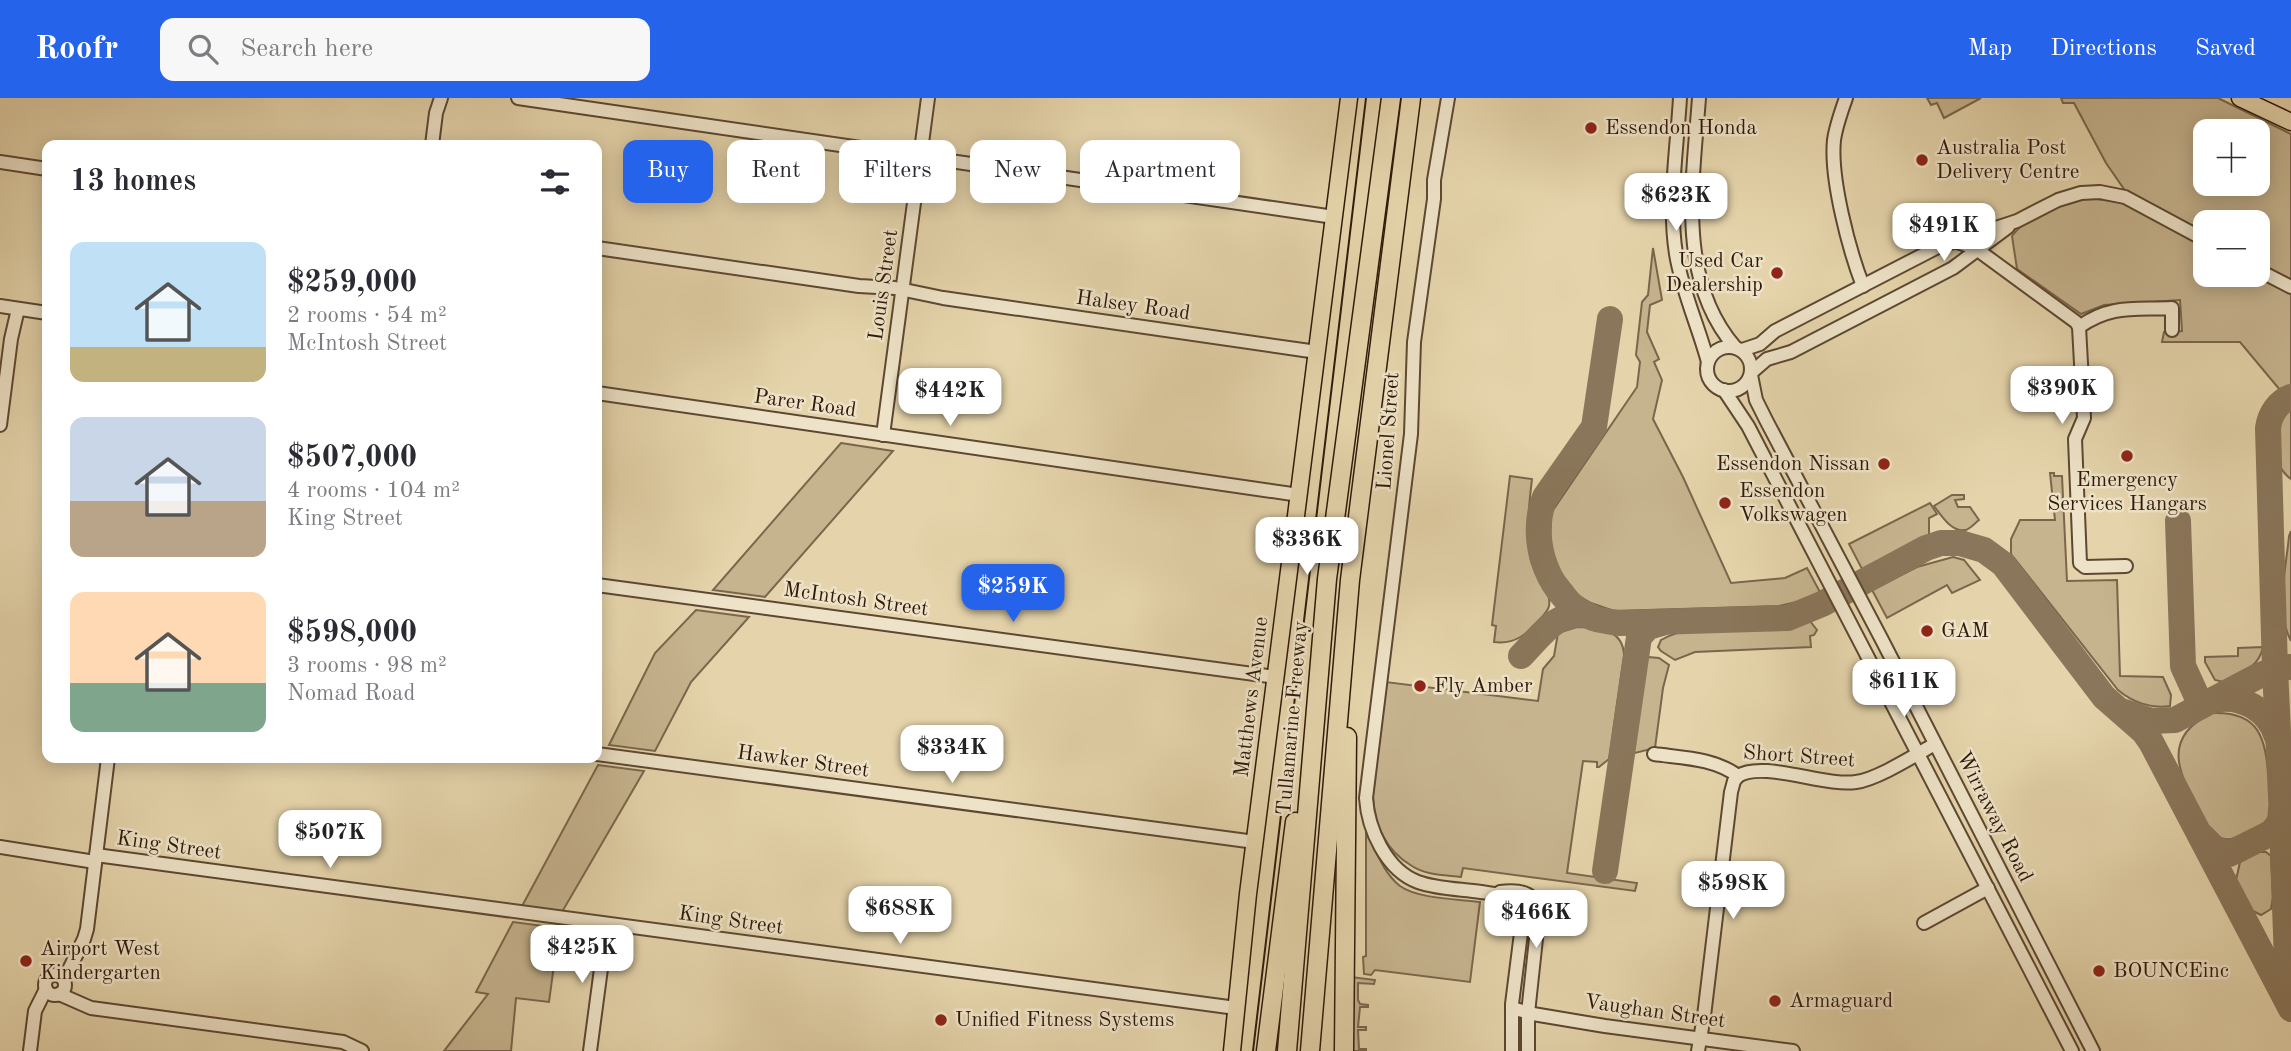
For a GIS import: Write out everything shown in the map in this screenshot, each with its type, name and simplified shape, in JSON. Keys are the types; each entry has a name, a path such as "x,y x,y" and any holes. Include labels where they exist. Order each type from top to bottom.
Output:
{"highway":[{"name":"Tullamarine Freeway","path":"1287,1051 1327,579 1391,98"},
{"path":"1310,1051 1350,580 1411,98"},
{"path":"1387,295 1404,188 1423,98"},
{"path":"1266,1051 1327,579"},
{"path":"1344,1051 1350,580"}],"main road":[{"name":"Matthews Avenue","path":"1232,1051 1255,842 1349,98"},
{"path":"2240,98 2291,122"}],"street":[{"path":"433,140 435,98"},
{"path":"436,113 441,98"},
{"path":"518,98 839,144"},
{"name":"Louis Street","path":"922,140 928,98"},
{"name":"Lionel Street","path":"1448,98 1434,180 1434,199 1416,331 1411,434 1366,798 1369,820 1376,836 1393,863 1406,875 1422,883 1493,893 1526,893 1536,901 1539,916 1528,1013 1528,1051"},
{"path":"1680,98 1674,233 1678,268 1708,362"},
{"path":"1699,98 1693,230 1697,267 1709,308 1720,328 1750,359 1751,373"},
{"path":"1846,98 1835,134 1834,163 1853,260 1872,298 1869,311"},
{"path":"956,160 1334,217"},
{"path":"0,162 42,168"},
{"path":"1675,180 1694,181"},
{"path":"2017,221 1953,268 1791,352 1767,359 1751,373 1740,388 1724,390 1710,381 1707,373 1708,362 1711,355 1720,348 1738,349 1758,345 1775,331 1900,266 1954,242 2017,221 2070,195 2100,192 2125,197 2193,234"},
{"name":"Louis Street","path":"883,435 914,203"},
{"path":"1954,242 1968,245 1978,251 2079,327 2084,418 2075,439 2080,562 2085,567 2126,566"},
{"name":"Halsey Road","path":"602,249 1317,352"},
{"path":"1900,266 1912,289"},
{"path":"2270,276 2291,287"},
{"path":"0,425 11,339 10,307 42,312"},
{"path":"2079,327 2109,311 2172,308 2172,330"},
{"name":"Wirraway Road","path":"1751,373 1759,406 2093,1051"},
{"name":"Wirraway Road","path":"1724,390 1748,426 1919,753 2068,1049"},
{"name":"Parer Road","path":"602,394 1299,495"},
{"path":"1808,541 1825,532"},
{"name":"McIntosh Street","path":"602,586 1276,677"},
{"name":"Short Street","path":"1654,754 1713,762 1738,776 1755,770 1857,782 1935,744"},
{"name":"Hawker Street","path":"602,755 1255,842"},
{"path":"30,1051 34,1021 78,950 87,929 107,763"},
{"path":"1699,1045 1731,792 1738,776"},
{"name":"King Street","path":"0,847 1236,1008"},
{"path":"1924,923 1988,888"},
{"path":"1493,893 1517,901 1523,912 1512,1008 1512,1051"},
{"path":"590,1051 607,924"},
{"path":"57,986 91,1008 343,1042 362,1051"},
{"name":"Vaughan Street","path":"1512,1008 1699,1045 1793,1051"},
{"path":"2068,1049 2086,1037"}],"shaded area":[{"path":"1927,98 1981,98 1944,118 1937,103 1931,105"},
{"path":"2061,98 2218,98 2261,119 2193,119 2193,196 2270,196 2270,124 2291,134 2291,281 2270,270 2270,210 2193,210 2193,228 2126,192 2106,163 2074,103 2063,103"},
{"path":"2089,198 2126,203 2193,240 2193,287 2270,287 2270,282 2291,292 2291,385 2280,390 2240,342 2162,342 2164,332 2182,331 2180,300 2104,305 2081,314 2017,269 2012,236 2037,215"},
{"path":"1653,248 1662,300 1650,305 1647,332 1659,359 1654,362 1662,380 1653,419 1683,477 1731,583 1785,578 1807,568 1820,592 1801,601 1779,606 1614,611 1579,596 1557,568 1550,540 1551,513 1637,387 1640,362 1636,355 1642,302 1648,295"},
{"path":"2291,407 2291,479 2279,464 2274,442 2278,421"},
{"path":"841,443 893,451 765,597 713,590"},
{"path":"2050,473 2062,476 2067,581 2117,580 2120,676 2163,677 2171,695 2170,706 2142,704 2118,690 2011,554 2011,539 2020,520 2055,520"},
{"path":"1510,476 1532,479 1528,520 1529,551 1533,566 1546,589 1549,606 1546,613 1525,634 1508,642 1494,642 1496,626 1492,625"},
{"path":"1952,495 1964,495 1964,499 1955,500 1958,507 1970,507 1979,520 1967,530 1951,526 1934,506"},
{"path":"1930,503 1937,514 1929,518 1929,535 1862,569 1849,544"},
{"path":"2291,531 2291,641 2286,629 2283,603"},
{"path":"1953,557 1964,560 1980,580 1952,593 1947,585 1887,618 1872,590 1917,567"},
{"path":"696,610 749,617 691,682 655,751 609,745 655,653"},
{"path":"1810,621 1817,630 1810,636 1811,647 1695,652 1675,660 1658,647 1661,640 1675,633 1692,630 1773,627"},
{"path":"1577,627 1608,631 1623,646 1624,655 1609,759 1599,767 1597,762 1583,761 1567,873 1637,883 1635,891 1463,868 1461,877 1442,875 1417,869 1403,860 1383,836 1374,807 1386,682 1538,701 1543,669 1554,656 1558,633"},
{"path":"2263,647 2253,665 2223,682 2215,680 2205,662 2205,657 2238,656 2238,648"},
{"path":"1648,657 1659,658 1669,665 1655,748 1635,753 1633,751"},
{"path":"2212,713 2241,717 2251,723 2262,740 2267,765 2270,814 2251,832 2231,839 2220,838 2211,832 2185,783 2180,767 2179,752 2183,738 2193,725"},
{"path":"598,765 644,771 562,912 521,908"},
{"path":"1366,831 1385,868 1400,886 1427,896 1480,902 1470,982 1375,970 1371,975 1364,974"},
{"path":"2259,852 2266,852 2271,856 2273,897 2271,909 2261,915 2251,910 2236,880 2240,862"},
{"path":"513,922 559,928 549,1002 516,998 511,1051 444,1051 488,994 476,992"},
{"path":"1351,977 1375,980 1374,984 1358,983 1358,1000 1360,1004 1368,1005 1360,1007 1358,1027 1366,1027 1366,1030 1358,1030 1359,1049 1366,1051 1352,1051"}],"taxiway":[{"path":"1610,319 1594,427 1545,497 1540,514 1541,550 1546,567 1564,598 1593,618 1620,623 1788,618 1822,604 1926,548 1941,543 1960,543 1984,550 2003,564 2104,697 2144,732 2151,742 2291,1009"},
{"path":"2291,397 2275,409 2268,428 2282,817 2291,844"},
{"path":"2178,521 2183,666 2198,699 2192,711"},
{"path":"1521,656 1558,621 1567,616 1588,615"},
{"path":"1605,871 1639,637 1648,627 1662,623"},
{"path":"2125,712 2151,721 2175,720 2258,676 2278,668 2289,667"},
{"path":"2214,700 2234,699 2253,706 2268,719 2277,737"},
{"path":"2202,836 2214,848 2229,854 2275,831 2281,810"},
{"path":"2282,826 2291,996"}],"tram line":[{"path":"1253,1051 1366,98"}],"place":[{"name":"Essendon Honda","path":"1591,128"},
{"name":"Australia Post Delivery Centre","path":"1922,160"},
{"name":"Used Car Dealership","path":"1777,273"},
{"name":"Emergency Services Hangars","path":"2127,456"},
{"name":"Essendon Nissan","path":"1884,464"},
{"name":"Essendon Volkswagen","path":"1725,503"},
{"name":"GAM","path":"1927,631"},
{"name":"Fly Amber","path":"1420,686"},
{"name":"Airport West Kindergarten","path":"26,961"},
{"name":"BOUNCEinc","path":"2099,971"},
{"name":"Armaguard","path":"1775,1001"},
{"name":"Unified Fitness Systems","path":"941,1020"}]}
